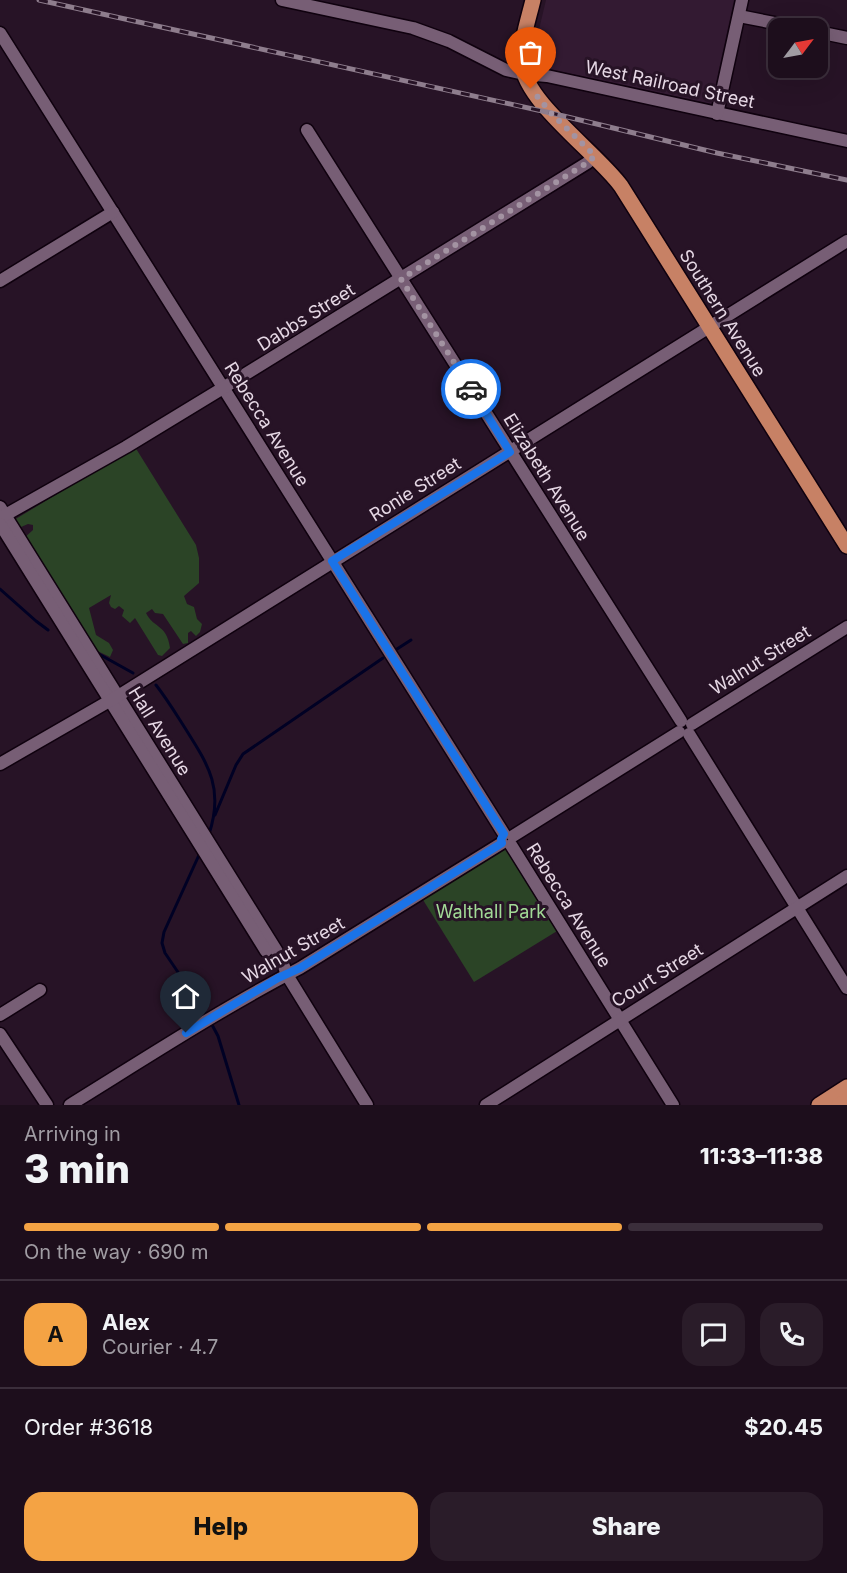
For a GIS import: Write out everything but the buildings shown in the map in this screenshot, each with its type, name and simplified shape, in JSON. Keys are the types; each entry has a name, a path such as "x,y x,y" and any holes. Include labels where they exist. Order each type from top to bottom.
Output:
{"main road":[{"path":"524,74 523,48 533,0"},
{"name":"Southern Avenue","path":"524,74 534,94 621,186 847,546"},
{"path":"819,1105 847,1087"},
{"path":"838,1105 847,1100"}],"street":[{"name":"West Railroad Street","path":"282,0 316,3 413,28 449,40 506,70 547,76 847,141"},
{"path":"717,114 742,0"},
{"path":"739,16 768,22"},
{"name":"Rebecca Avenue","path":"0,33 674,1105"},
{"path":"828,34 847,39"},
{"name":"Elizabeth Avenue","path":"307,130 847,988"},
{"name":"Dabbs Street","path":"1,516 126,447 224,388 595,156"},
{"path":"0,281 113,212"},
{"name":"Ronie Street","path":"0,764 113,699 847,241"},
{"name":"Hall Avenue","path":"1,516 274,963 287,975 367,1105"},
{"name":"Walnut Street","path":"70,1105 203,1023 287,975 847,627"},
{"name":"Court Street","path":"486,1105 847,876"},
{"path":"0,1015 40,990"},
{"path":"0,1034 47,1105"}],"shaded area":[{"path":"546,0 734,0 711,106 536,66 533,64 533,55"}],"green space":[{"path":"135,447 196,545 199,558 199,583 184,596 187,604 194,607 197,619 202,624 200,632 196,636 191,631 188,633 188,643 183,644 163,614 155,613 152,609 146,613 163,630 168,640 170,648 162,656 158,655 135,618 130,623 122,616 124,610 119,606 115,609 111,607 109,603 111,595 89,608 96,635 109,643 113,650 110,657 89,647 31,552 32,544 25,543 24,538 33,530 33,525 28,524 21,527 14,525 14,520"},
{"name":"Walthall Park","path":"507,846 562,928 474,982 420,895"}],"waterway":[{"path":"0,589 48,630"},
{"path":"397,649 411,640"},
{"path":"97,653 133,673"},
{"path":"215,815 243,754 383,658"},
{"path":"156,685 194,742 212,778 215,804 209,834"},
{"path":"199,855 164,932 162,943 165,953 207,1015"},
{"path":"210,1021 218,1036 239,1105"}],"railway":[{"path":"39,0 551,113 717,153 847,180"}],"way so far":[{"path":"471,389 401,279 595,156 551,113 531,89"}],"route":[{"path":"186,1033 278,978 300,968 502,843 501,839 504,834 332,561 510,452 471,389"}]}
